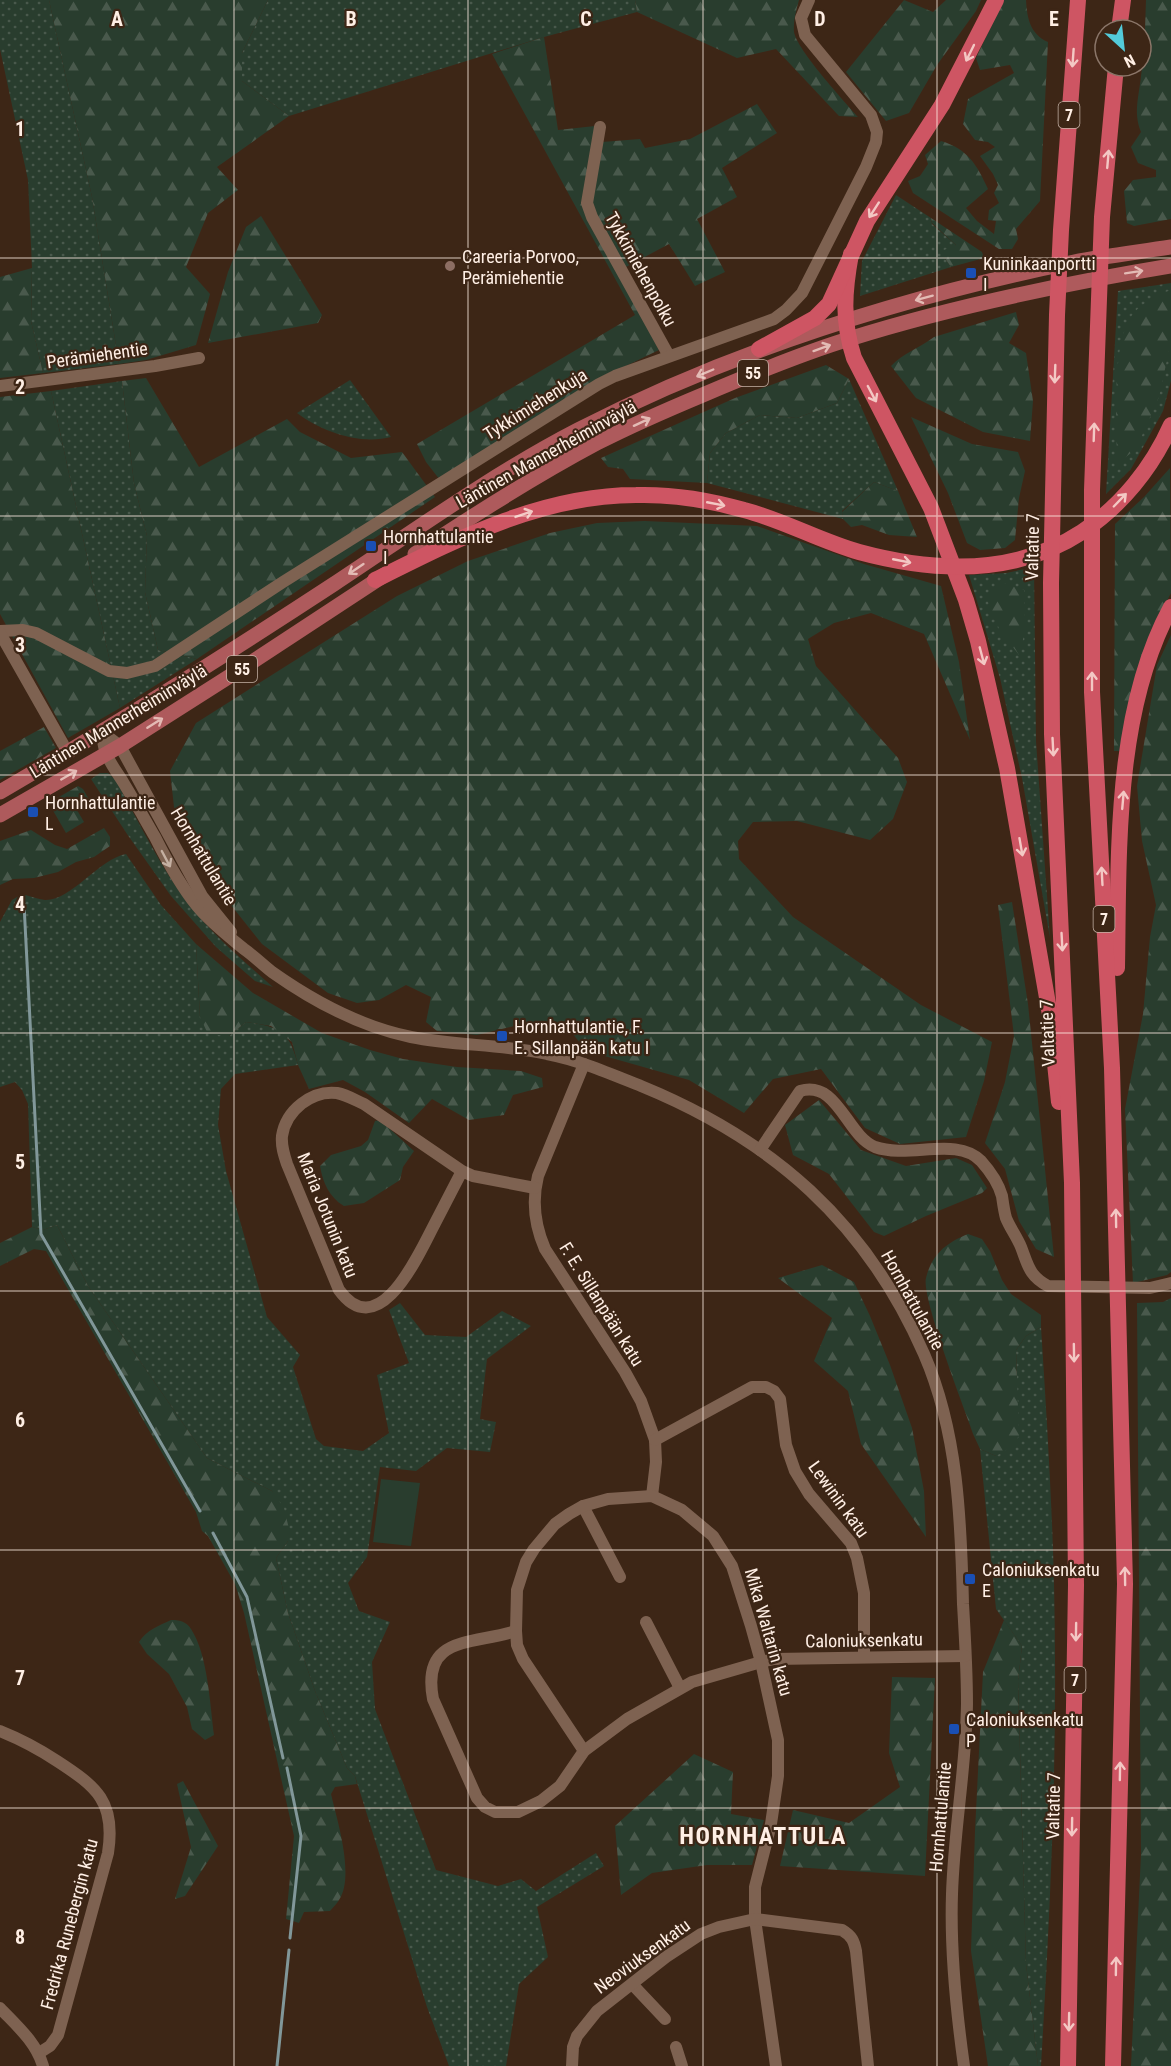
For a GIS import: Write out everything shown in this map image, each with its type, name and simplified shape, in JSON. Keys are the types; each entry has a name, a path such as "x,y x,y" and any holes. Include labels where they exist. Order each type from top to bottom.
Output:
{"highway":[{"path":"759,349 815,318 829,304 867,221 942,105 996,0"},
{"name":"Valtatie 7","path":"1068,2066 1076,1585 1072,1183 1052,734 1051,517 1061,230 1078,0"},
{"path":"1121,18 1123,0"},
{"name":"7","path":"1113,2066 1125,1584 1112,1068 1092,692 1092,490 1102,218 1115,78"},
{"path":"851,254 844,297 848,339 854,358 931,508 966,600 989,683 1007,768 1050,1015 1059,1110 1072,1183"},
{"path":"375,580 451,542 530,512 587,498 636,495 681,497 744,510 858,551 905,562 944,567 981,567 1013,561 1039,554 1070,540 1096,522 1137,483 1171,425"},
{"path":"1112,1068 1117,980 1120,831 1129,741 1140,685 1158,630 1171,607"}],"main road":[{"name":"Läntinen Mannerheiminväylä","path":"0,792 102,732 220,658 430,519 577,431 641,400 759,349 846,320 1023,273 1077,261 1171,247"},
{"name":"Läntinen Mannerheiminväylä","path":"0,815 120,746 252,662 460,524 598,442 672,407 755,373 848,339 964,306 1073,282 1171,266"}],"street":[{"name":"Tykkimiehenkuja","path":"0,632 23,630 36,633 109,671 127,674 154,666 283,582 599,384 615,376 774,319 795,302 802,293 861,177 876,142 876,124 871,115 805,35 801,18 809,0"},
{"name":"Tykkimiehenpolku","path":"600,127 587,203 592,217 669,356"},
{"name":"Perämiehentie","path":"0,386 199,358"},
{"path":"0,632 63,744"},
{"name":"Hornhattulantie","path":"102,732 120,746 202,896 248,951"},
{"name":"Hornhattulantie","path":"102,732 106,753 173,870 197,906 215,926 277,975 338,1011 412,1038 548,1054 584,1064 665,1096 760,1150 818,1197 863,1248 903,1312 925,1357 949,1439 956,1482 961,1537 967,1704 952,1891 952,1935 956,2004 964,2066"},
{"name":"F. E. Sillanpään katu","path":"584,1064 538,1176 535,1188 537,1227 545,1249 625,1372 641,1401 655,1440 656,1462 652,1496"},
{"path":"760,1150 800,1091 815,1089 824,1092 861,1138 873,1146 900,1152 956,1149 969,1152 978,1158 992,1174 997,1184 1007,1221 1016,1235 1026,1264 1037,1280 1048,1286 1150,1288 1171,1283"},
{"name":"Maria Jotunin katu","path":"462,1171 409,1274 388,1297 371,1306 361,1307 352,1304 339,1290 287,1164 282,1149 284,1128 289,1117 304,1102 325,1094 337,1093 364,1104 462,1171 473,1176 535,1188"},
{"name":"Lewinin katu","path":"655,1440 752,1387 766,1387 774,1391 783,1407 786,1445 800,1481 851,1543 857,1558 864,1593 864,1657"},
{"name":"Mika Waltarin katu","path":"584,1751 523,1659 517,1645 517,1590 526,1562 555,1524 583,1506 624,1497 652,1496 682,1510 713,1536 732,1566 761,1662 776,1723 780,1759 771,1824 755,1887 754,1919 776,2066"},
{"path":"583,1506 620,1577"},
{"path":"646,1622 680,1688"},
{"name":"Caloniuksenkatu","path":"516,1631 455,1644 445,1649 435,1660 432,1670 433,1699 477,1798 485,1807 495,1812 518,1812 541,1801 560,1786 584,1751 627,1719 680,1688 774,1659 965,1656"},
{"name":"Fredrika Runebergin katu","path":"0,1731 42,1751 84,1778 100,1796 109,1817 111,1835 108,1853 67,2007 58,2035 50,2046 39,2053"},
{"name":"Neoviuksenkatu","path":"572,2066 573,2047 578,2036 597,2011 666,1957 701,1934 719,1927 754,1919 842,1930 854,1940 868,2066"},
{"path":"632,1984 665,2019"},
{"path":"0,2008 30,2040 39,2053 43,2066"},
{"path":"676,2048 682,2066"}],"green space":[{"path":"0,0 49,0 92,197 119,364 43,373 31,321 32,268 28,180 0,49"},
{"path":"49,0 268,0 242,53 242,81 289,116 217,167 238,190 208,213 186,267 210,294 196,345 146,360 119,364 92,197"},
{"path":"268,0 635,0 637,12 544,37 289,116 242,81 242,53"},
{"path":"635,0 799,0 794,24 797,40 822,75 858,117 839,116 776,49 737,58 637,12"},
{"path":"904,0 933,12 946,0 981,0 976,11 937,65 909,113 886,121 846,72"},
{"path":"1004,0 1026,0 1027,13 1033,30 1048,42 1040,201 1016,229 1018,239 1012,249 999,249 913,193 908,181 920,176 928,164 925,155 941,141 958,148 971,159 988,189 966,208 977,221 994,234 996,221 988,220 989,210 999,203 994,193 998,185 980,156 995,147 988,142 975,140 963,124 968,99 1014,73 1010,65 980,70 976,58"},
{"path":"1146,0 1171,0 1171,219 1134,226 1127,223 1124,191 1133,180 1156,177 1156,170 1138,163 1131,147 1141,132 1137,111 1140,78 1153,78 1153,18 1145,18"},
{"path":"544,37 558,130 595,126 583,204 659,350 605,376 440,480 426,462 417,444 635,315 492,54"},
{"path":"757,104 777,133 722,168 737,197 697,219 725,272 695,286 669,244 624,268 591,203 602,142 640,139 645,148 690,139"},
{"path":"896,195 931,218 932,224 956,245 944,257 951,267 860,296 862,261"},
{"path":"261,216 322,315 318,323 208,343 228,272 246,227"},
{"path":"931,218 982,252 984,258 951,267 944,257 944,250 956,245 932,223"},
{"path":"32,268 31,321 43,373 0,378 0,277"},
{"path":"1171,283 1171,381 1163,411 1131,469 1106,494 1118,291"},
{"path":"1171,290 1171,341 1159,397 1136,449 1117,464 1116,389 1124,332 1130,318 1138,309"},
{"path":"1016,312 1019,325 1009,343 1026,353 1033,401 1030,441 983,432 916,398 891,366 934,337"},
{"path":"826,365 849,379 837,403 797,418 760,415 726,433 710,453 707,483 630,479 623,469 608,467 601,458 735,398"},
{"path":"146,378 199,467 287,419 300,432 351,458 402,452 435,497 197,659 158,650 145,592 147,536 134,483 122,381"},
{"path":"849,379 898,491 874,482 842,511 843,519 707,483 710,453 726,433 760,415 797,418 837,403"},
{"path":"350,380 391,437 367,439 342,435 318,426 297,413"},
{"path":"122,381 134,483 147,536 145,592 158,650 197,659 120,708 51,391"},
{"path":"51,391 120,708 68,738 0,614 0,397"},
{"path":"911,417 972,444 1018,452 1025,471 1019,498 1015,540 1005,548 980,550 967,543 948,493"},
{"path":"1170,468 1171,593 1160,614 1120,751 1114,751 1115,524"},
{"path":"874,482 898,491 917,537 889,535 862,525 851,527 843,519 842,512"},
{"path":"645,521 757,526 864,564 941,586 959,662 970,740 924,634 871,613 834,623 808,639 816,666 898,758 907,782 893,819 870,840 797,821 753,822 738,841 739,859 793,917 921,1005 992,1042 984,1081 966,1137 900,1144 865,1128 821,1069 773,1079 744,1113 689,1080 587,1051 571,1032 531,1022 477,1035 437,1031 426,1022 431,997 406,985 379,1000 357,1003 328,993 262,944 207,875 174,807 170,771 196,723 397,596 468,561 550,533 597,523"},
{"path":"1034,567 1036,741 1050,938 1022,778 1000,678 969,575 1006,573"},
{"path":"1004,583 1024,590 1025,628 1020,656 1000,631 986,597"},
{"path":"1171,635 1171,1272 1133,1283 1125,1109 1143,1014 1150,937 1156,905 1142,841 1137,786 1157,665"},
{"path":"44,727 56,748 0,780 0,751"},
{"path":"100,773 108,773 115,779 160,862 198,916 273,987 255,981 216,947 171,896 91,779"},
{"path":"78,786 83,789 90,801 77,810 84,822 66,833 51,807 52,801"},
{"path":"104,828 110,837 110,846 94,857 76,862 58,872 34,878 13,879 0,885 0,841 31,830 55,845 67,849"},
{"path":"126,854 161,905 196,944 200,1017 229,1036 246,1022 275,1029 287,1037 295,1053 298,1065 235,1074 221,1089 218,1125 226,1171 267,1317 300,1355 293,1367 316,1439 324,1446 363,1451 389,1433 377,1375 409,1363 389,1310 400,1303 425,1335 466,1337 502,1311 531,1326 487,1359 480,1419 496,1422 490,1452 447,1448 416,1471 380,1467 367,1557 348,1583 359,1611 390,1622 372,1662 375,1709 436,1870 498,1886 521,1879 536,1891 596,1853 604,1866 537,1907 548,1957 519,1984 506,2066 449,2066 427,2007 355,1776 347,1768 315,1691 288,1613 276,1558 288,1541 272,1491 207,1458 88,1286 57,1225 43,1230 32,1227 28,1104 22,1090 15,1082 0,1087 0,922 12,900 22,894 45,900 55,899 106,863"},
{"path":"1012,902 1028,1004 1054,1257 1036,1249 1019,1221 1005,1169 985,1143 1005,1082 1014,1036 998,905"},
{"path":"196,944 253,993 322,1033 403,1059 457,1067 521,1071 542,1078 543,1087 513,1095 504,1115 469,1120 432,1099 409,1123 365,1092 343,1080 309,1089 298,1065 292,1042 271,1026 246,1022 229,1036 208,1034 200,1017"},
{"path":"819,1100 861,1150 906,1166 956,1158 972,1165 987,1188 982,1193 884,1236 874,1232 829,1174 793,1155 785,1125"},
{"path":"380,1120 414,1151 403,1167 400,1180 364,1203 344,1206 328,1189 320,1166 331,1155 361,1146 368,1140 375,1121"},
{"path":"57,1225 88,1286 207,1458 272,1491 284,1508 290,1533 288,1541 276,1558 288,1613 315,1691 347,1768 355,1776 357,1784 335,1787 331,1794 345,1863 343,1890 330,1911 304,1912 299,1923 286,1919 294,1836 244,1613 235,1584 208,1536 202,1531 196,1512 46,1251 34,1249 0,1266 0,1243 32,1227 43,1230"},
{"path":"968,1234 982,1239 1011,1294 1041,1315 1041,1327 1026,1336 1016,1350 1019,1436 1010,1448 996,1456 980,1449 974,1436 937,1329 926,1289 926,1278 936,1256 953,1241"},
{"path":"822,1265 854,1282 890,1365 912,1428 924,1491 926,1537 861,1444 848,1391 814,1361 832,1318 778,1278"},
{"path":"1171,1298 1171,2066 1131,2066 1141,1854 1137,1303 1163,1302"},
{"path":"1041,1327 1049,1451 1055,1616 1055,1709 1049,1913 1041,2066 1038,2066 1026,1964 1018,1681 1022,1646 996,1609 980,1449 996,1456 1017,1378 1016,1350 1026,1336"},
{"path":"381,1479 420,1483 411,1546 373,1542"},
{"path":"171,1620 177,1620 189,1626 197,1640 205,1666 214,1735 205,1740 192,1729 187,1707 169,1674 147,1654 139,1642 149,1631"},
{"path":"1004,1620 1022,1646 1018,1681 1026,1964 1038,2066 988,2066 971,1951 983,1672"},
{"path":"892,1677 935,1678 925,1876 780,1866 793,1810 849,1823 900,1787 889,1753"},
{"path":"694,1754 733,1772 731,1814 764,1820 752,1865 707,1865 652,1873 621,1895 615,1826"},
{"path":"183,1781 218,1846 185,1896 175,1899 191,1847 177,1784"}],"waterway":[{"path":"24,904 41,1234 200,1511"},
{"path":"213,1533 247,1597 283,1758"},
{"path":"287,1768 301,1836 290,1938"},
{"path":"277,2066 289,1950"}],"place":[{"name":"Careeria Porvoo, Perämiehentie","path":"450,266"},
{"name":"Kuninkaanportti I","path":"971,273"},
{"name":"Hornhattulantie I","path":"371,546"},
{"name":"Hornhattulantie L","path":"33,812"},
{"name":"Hornhattulantie, F. E. Sillanpään katu I","path":"502,1036"},
{"name":"Caloniuksenkatu E","path":"970,1579"},
{"name":"Caloniuksenkatu P","path":"954,1729"}],"district":[{"name":"HORNHATTULA","path":"763,1836"}]}
